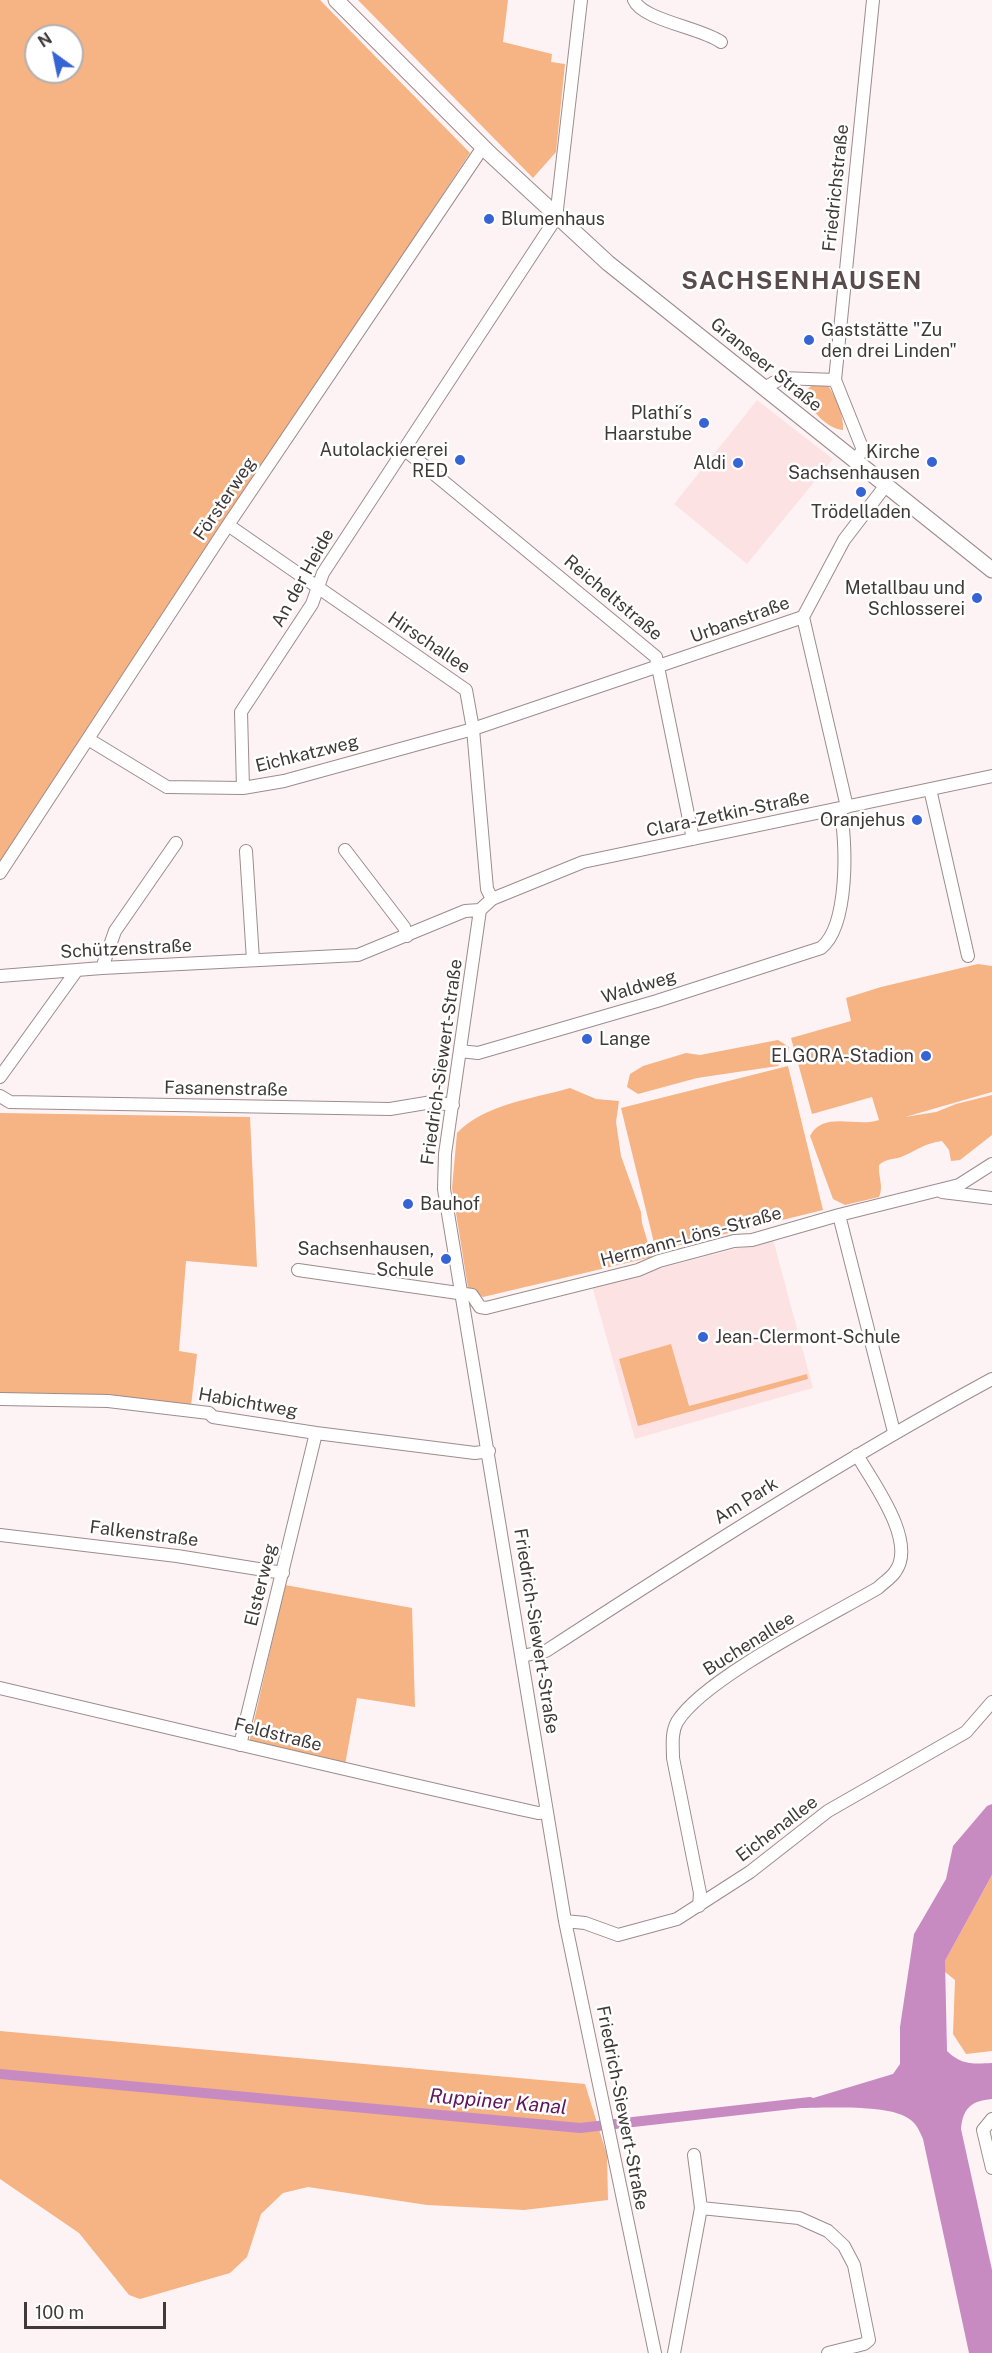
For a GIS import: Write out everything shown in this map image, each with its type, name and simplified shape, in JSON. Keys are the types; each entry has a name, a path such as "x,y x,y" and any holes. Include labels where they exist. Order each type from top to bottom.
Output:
{"main road":[{"name":"Granseer Straße","path":"336,0 556,218 854,461 992,570"}],"street":[{"path":"556,218 581,0"},
{"path":"634,0 638,7 657,17 712,35 721,42"},
{"name":"Friedrichstraße","path":"854,461 863,450 835,380 873,0"},
{"name":"Försterweg","path":"0,873 228,525 483,147"},
{"name":"An der Heide","path":"243,788 241,712 312,604 323,573 556,218"},
{"path":"764,388 782,378 835,380"},
{"name":"Reicheltstraße","path":"404,449 656,657 693,839"},
{"name":"Urbanstraße","path":"473,729 803,617 844,540 886,485"},
{"name":"Hirschallee","path":"228,525 466,690 473,729 488,889 492,899"},
{"path":"803,617 843,808"},
{"name":"Eichkatzweg","path":"88,739 167,787 243,788 284,781 473,729"},
{"name":"Clara-Zetkin-Straße","path":"480,910 492,899 583,861 992,776"},
{"path":"930,789 968,956"},
{"name":"Waldweg","path":"460,1051 478,1053 646,1005 815,951 825,944 837,924 841,896 843,808"},
{"path":"102,968 115,931 176,843"},
{"path":"345,850 404,927 407,936"},
{"path":"246,851 253,960"},
{"name":"Schützenstraße","path":"0,976 102,968 358,955 465,911 480,910"},
{"name":"Friedrich-Siewert-Straße","path":"480,910 445,1154 444,1189 565,1921 655,2353"},
{"path":"0,1077 77,970"},
{"name":"Fasanenstraße","path":"0,1096 10,1102 171,1107 390,1109 432,1102 453,1105"},
{"name":"Hermann-Löns-Straße","path":"461,1293 472,1295 480,1306 486,1308 507,1304 638,1270 659,1261 734,1241 761,1238 839,1215 959,1185 992,1164"},
{"name":"Hermann-Löns-Straße","path":"935,1191 992,1198"},
{"path":"839,1215 894,1432"},
{"path":"298,1270 461,1293"},
{"name":"Am Park","path":"522,1656 546,1651 785,1497 894,1432 992,1379"},
{"name":"Habichtweg","path":"0,1399 108,1401 209,1413 213,1417 316,1433 475,1453 489,1451"},
{"name":"Elsterweg","path":"240,1745 316,1433"},
{"name":"Buchenallee","path":"699,1906 700,1893 674,1758 672,1735 676,1723 693,1702 736,1671 878,1588 896,1571 902,1553 900,1535 857,1455"},
{"name":"Falkenstraße","path":"0,1535 177,1556 283,1573"},
{"name":"Feldstraße","path":"0,1688 538,1813 547,1812"},
{"name":"Eichenallee","path":"565,1921 585,1923 618,1935 657,1926 699,1906 750,1872 828,1811 966,1732 992,1702"},
{"path":"992,2119 983,2130 992,2168"},
{"path":"674,2353 700,2208 694,2155"},
{"path":"700,2208 799,2218 828,2230 844,2246 854,2265 869,2340 864,2344 828,2353"}],"shaded area":[{"path":"0,0 320,0 470,153 0,863"},
{"path":"358,0 508,0 503,42 552,54 551,62 565,64 556,152 533,178"},
{"path":"814,383 827,384 841,412 843,430 831,426 819,417 806,399 804,393"},
{"path":"757,400 833,459 747,564 674,504"},
{"path":"978,964 992,966 992,1092 905,1117 936,1112 956,1104 992,1095 992,1135 960,1160 951,1161 949,1150 942,1141 887,1160 879,1165 881,1189 879,1197 845,1205 833,1199 810,1136 816,1128 823,1124 879,1120 872,1097 812,1114 791,1038 851,1021 846,998 881,987"},
{"path":"778,1040 789,1047 787,1056 778,1066 697,1078 638,1094 627,1087 630,1074 643,1066 686,1053 700,1055"},
{"path":"788,1066 823,1210 656,1251 621,1108"},
{"path":"570,1088 596,1099 619,1101 616,1122 621,1156 641,1212 652,1257 483,1297 468,1288 452,1188 457,1133 468,1123 495,1109"},
{"path":"0,1113 250,1117 257,1267 186,1261 179,1351 197,1354 191,1406 0,1395"},
{"name":"Jean-Clermont-Schule","path":"773,1239 813,1388 635,1439 592,1286"},
{"path":"671,1344 689,1406 807,1374 808,1379 638,1426 619,1359"},
{"path":"285,1585 412,1608 415,1707 357,1698 345,1765 249,1743"},
{"path":"992,1804 992,1875 945,1961 947,2051 957,2059 968,2063 992,2063 992,2099 969,2107 961,2129 992,2270 992,2353 969,2353 923,2139 915,2124 906,2117 880,2110 780,2108 893,2074 900,2064 900,2027 914,1934 946,1879 953,1846 987,1806"},
{"path":"992,1875 992,2051 966,2054 953,2034 955,1980 945,1972 945,1961"},
{"path":"0,2031 585,2084 607,2155 608,2200 524,2210 427,2205 308,2187 283,2193 261,2214 247,2257 230,2273 140,2299 129,2295 79,2233 0,2179"}],"waterway":[{"name":"Ruppiner Kanal","path":"0,2074 580,2128 810,2102"}],"place":[{"name":"Blumenhaus","path":"489,219"},
{"name":"Gaststätte \"Zu den drei Linden\"","path":"809,340"},
{"name":"Plathi´s Haarstube","path":"704,423"},
{"name":"Autolackiererei RED","path":"460,460"},
{"name":"Kirche Sachsenhausen","path":"932,462"},
{"name":"Aldi","path":"738,463"},
{"name":"Trödelladen","path":"861,492"},
{"name":"Metallbau und Schlosserei","path":"977,598"},
{"name":"Oranjehus","path":"917,820"},
{"name":"Lange","path":"587,1039"},
{"name":"ELGORA-Stadion","path":"926,1056"},
{"name":"Bauhof","path":"408,1204"},
{"name":"Sachsenhausen, Schule","path":"446,1259"},
{"name":"Jean-Clermont-Schule","path":"703,1337"}],"district":[{"name":"SACHSENHAUSEN","path":"802,282"}]}
